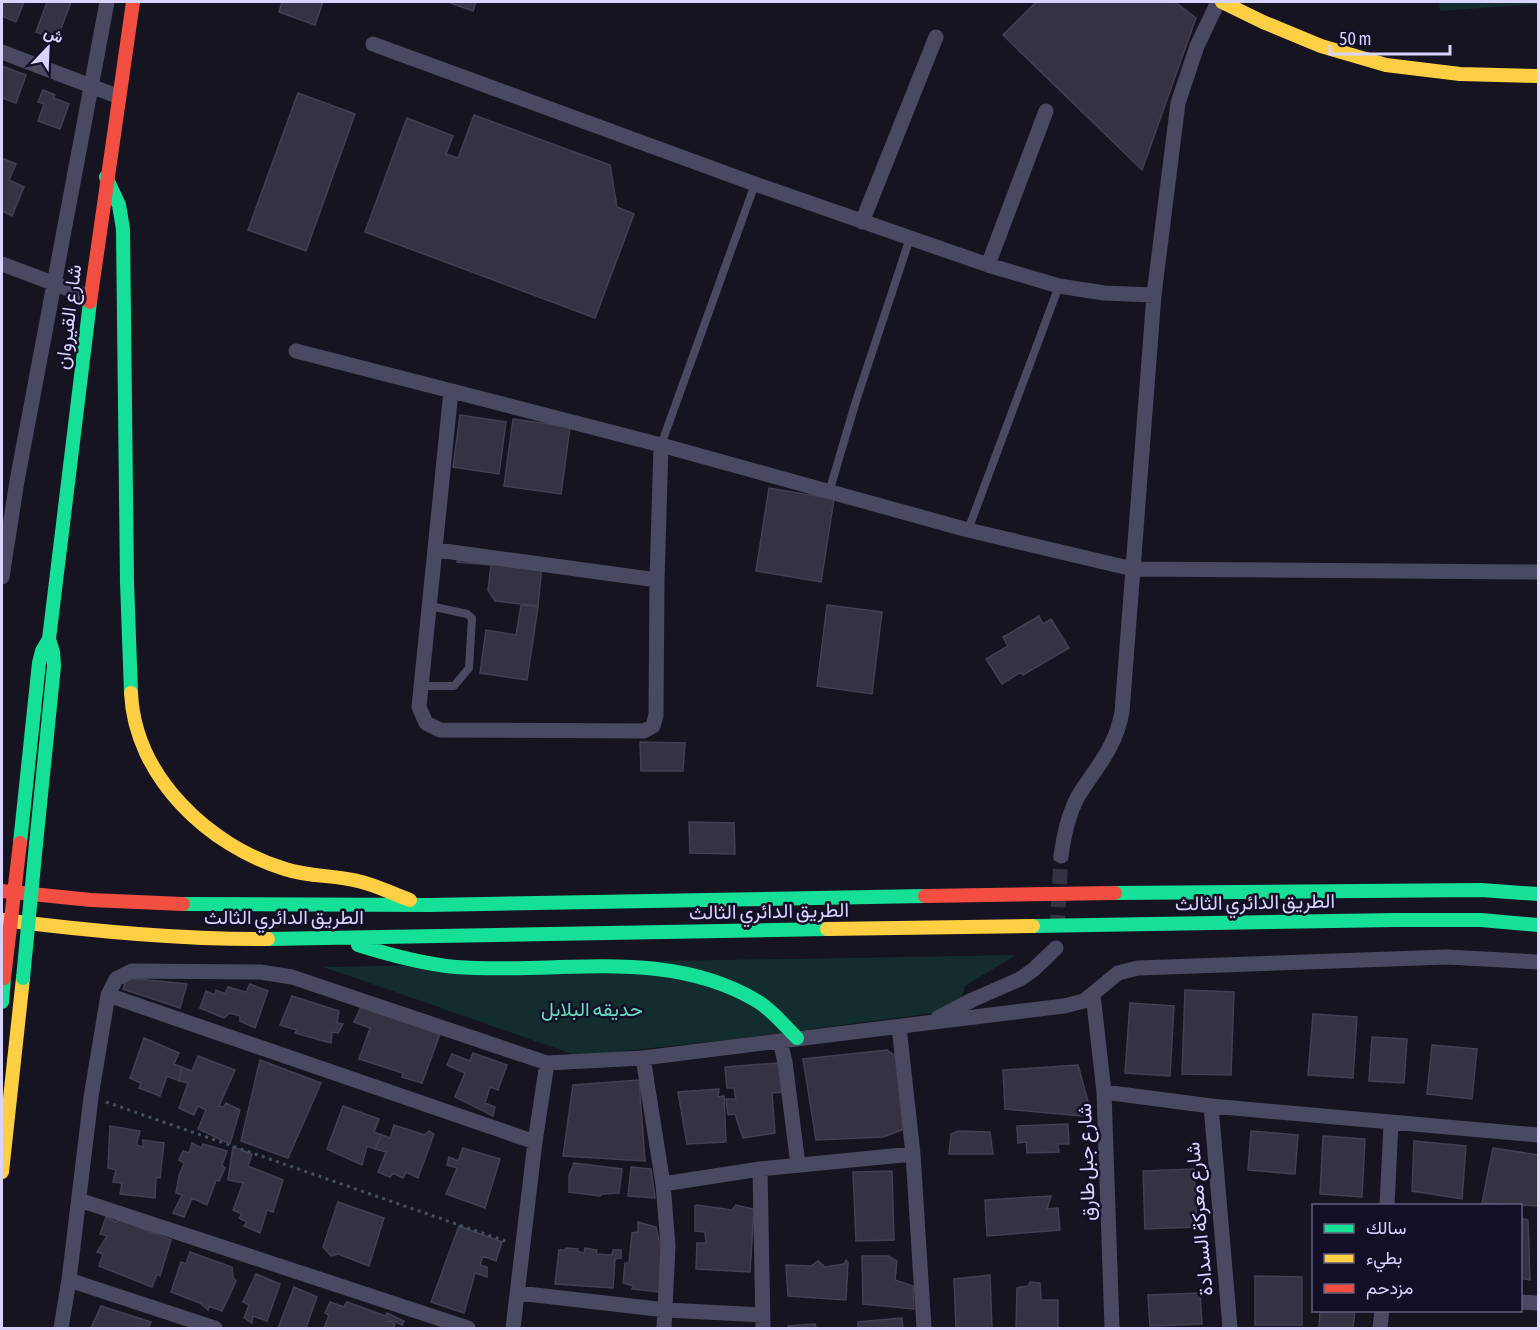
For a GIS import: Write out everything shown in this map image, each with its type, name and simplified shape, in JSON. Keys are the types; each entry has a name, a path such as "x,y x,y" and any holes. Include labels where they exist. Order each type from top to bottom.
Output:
{"main road":[{"name":"شارع القيروان","path":"2,1002 40,657 49,639 90,297 117,96 133,2"},
{"path":"1220,2 1321,46 1386,65 1460,74 1539,76"},
{"path":"106,177 119,205 123,229 127,582 132,709 143,745 161,778 184,807 210,831 246,854 287,870 359,881 399,894 422,905"},
{"name":"شارع القيروان","path":"2,1172 54,666 49,639"},
{"name":"الطريق الدائري الثالث","path":"2,891 63,899 228,906 422,905 1125,892 1481,890 1539,894"},
{"name":"الطريق الدائري الثالث","path":"2,920 62,928 240,939 1396,920 1481,920 1539,925"},
{"path":"337,937 389,954 469,968 646,967 682,972 746,994 771,1011 797,1038"}],"street":[{"path":"2,577 17,481 107,2"},
{"path":"1061,856 1074,806 1082,790 1103,761 1119,729 1154,295 1178,103 1197,46 1220,2"},
{"path":"862,222 936,37"},
{"path":"373,44 754,184 988,265 1059,286 1104,293 1154,295"},
{"path":"2,52 117,96"},
{"path":"988,265 1046,111"},
{"path":"2,264 90,297"},
{"path":"296,351 662,445 968,530 1133,569 1539,572"},
{"path":"451,391 420,707 426,723 440,730 644,731 652,726 656,715 657,580 662,445"},
{"path":"2,475 17,481"},
{"path":"436,550 657,580"},
{"path":"930,1023 972,1000 1020,979 1040,965 1056,948"},
{"path":"61,1329 91,1097 108,994 116,979 132,971 260,972 292,977 547,1063 643,1058 1064,1006 1084,1001 1094,995 1118,973 1138,968 1447,957 1539,962"},
{"path":"108,994 535,1142"},
{"name":"شارع جبل طارق","path":"1094,995 1104,1092 1112,1329"},
{"path":"899,1027 913,1154 924,1329"},
{"path":"780,1041 785,1062 798,1165"},
{"path":"643,1058 663,1184 668,1246 664,1329"},
{"path":"513,1329 535,1142 547,1063"},
{"path":"1104,1092 1211,1106 1539,1135"},
{"name":"شارع معركة السدادة","path":"1211,1106 1230,1329"},
{"path":"1387,1204 1391,1123"},
{"path":"663,1184 760,1169 913,1154"},
{"path":"518,1293 763,1322 760,1169"},
{"path":"79,1200 468,1329"},
{"path":"69,1280 215,1329"},
{"path":"1522,1302 1539,1303"},
{"path":"1380,1329 1382,1312"}],"lane":[{"path":"662,445 754,184"},
{"path":"829,492 856,401 910,238"},
{"path":"968,530 1059,286"},
{"path":"422,686 454,686 469,668 472,618 467,614 430,606"}],"path":[{"path":"91,1097 524,1247"}],"green space":[{"path":"1439,2 1538,2 1538,4 1440,11"},
{"name":"حديقه البلابل","path":"1016,955 965,986 958,1010 735,1039 578,1056 324,967"}],"building":[{"path":"2,2 24,2 16,22 2,16"},
{"path":"47,2 71,2 57,39 36,32"},
{"path":"282,2 323,2 315,25 279,12"},
{"path":"448,2 476,2 473,11"},
{"path":"1036,2 1175,2 1196,18 1142,170 1003,35"},
{"path":"2,66 26,75 16,103 2,98"},
{"path":"43,90 55,95 54,98 69,104 60,129 38,121 44,104 38,102"},
{"path":"298,93 355,114 306,251 248,230"},
{"path":"474,115 610,165 617,207 634,214 595,318 365,232 407,118 453,136 446,154 458,158"},
{"path":"2,158 16,164 9,180 24,187 12,216 2,211"},
{"path":"460,415 506,422 499,474 453,467"},
{"path":"513,419 570,427 561,494 504,486"},
{"path":"769,488 834,499 821,582 756,571"},
{"path":"458,556 542,565 538,606 495,601 488,590 491,565 457,562"},
{"path":"521,605 538,607 527,680 480,673 486,630 516,635"},
{"path":"827,605 882,612 872,694 817,686"},
{"path":"1039,616 1043,624 1051,619 1069,648 1023,675 1021,672 1002,684 986,659 1008,646 1003,637"},
{"path":"640,742 685,743 683,771 641,771"},
{"path":"689,822 734,823 735,854 690,853"},
{"path":"127,978 187,984 180,1008 123,989"},
{"path":"250,984 268,991 255,1028 240,1021 240,1016 230,1013 224,1018 200,1008 206,991 215,995 216,990 225,994 228,987 246,992"},
{"path":"1185,990 1234,992 1231,1075 1182,1074"},
{"path":"292,996 339,1011 337,1023 343,1024 338,1033 332,1032 331,1043 295,1033 297,1030 280,1025"},
{"path":"1130,1003 1174,1006 1170,1076 1125,1073"},
{"path":"361,1007 440,1034 422,1083 402,1077 403,1073 359,1059 370,1028 354,1022"},
{"path":"1313,1014 1357,1017 1353,1078 1308,1075"},
{"path":"1372,1037 1407,1039 1404,1083 1369,1081"},
{"path":"144,1038 179,1053 174,1064 182,1067 179,1081 167,1076 160,1096 139,1088 141,1083 130,1078"},
{"path":"1432,1045 1477,1049 1472,1099 1427,1094"},
{"path":"887,1050 900,1059 910,1127 883,1137 816,1140 803,1059"},
{"path":"473,1053 507,1065 498,1090 490,1087 485,1103 495,1107 493,1116 455,1097 465,1073 447,1065 452,1054 470,1061"},
{"path":"198,1056 235,1070 219,1106 224,1107 226,1103 240,1110 230,1144 198,1129 206,1110 198,1106 194,1115 179,1108 188,1083 179,1081 182,1067 192,1071"},
{"path":"260,1060 321,1083 288,1158 241,1141"},
{"path":"779,1063 783,1092 772,1093 775,1133 743,1138 735,1114 728,1115 726,1099 736,1099 734,1088 727,1088 725,1067"},
{"path":"1078,1065 1092,1117 1005,1109 1003,1070"},
{"path":"639,1080 645,1161 563,1156 573,1085"},
{"path":"719,1089 718,1097 724,1096 726,1142 687,1144 678,1092"},
{"path":"343,1106 379,1119 374,1132 382,1135 375,1149 367,1146 362,1165 327,1149"},
{"path":"1068,1124 1069,1144 1058,1144 1059,1152 1027,1153 1026,1142 1018,1143 1017,1126"},
{"path":"394,1125 425,1135 429,1131 434,1134 418,1178 406,1172 403,1178 393,1173 390,1177 378,1172 386,1152 375,1149 382,1135 390,1138"},
{"path":"110,1126 140,1131 136,1145 143,1147 143,1140 164,1143 160,1178 156,1177 155,1198 120,1194 122,1183 113,1182 116,1170 108,1168"},
{"path":"958,1131 990,1132 993,1154 949,1154 951,1134"},
{"path":"1251,1131 1298,1135 1295,1174 1248,1170"},
{"path":"1323,1136 1365,1139 1362,1197 1320,1194"},
{"path":"1414,1141 1466,1146 1462,1199 1412,1191"},
{"path":"192,1143 201,1148 203,1144 227,1151 222,1165 225,1168 219,1181 216,1180 207,1205 192,1198 184,1217 173,1213 182,1195 176,1193 184,1163 179,1160 183,1151 189,1153"},
{"path":"233,1147 252,1154 248,1166 283,1180 273,1212 267,1210 260,1233 244,1226 247,1222 239,1218 242,1214 233,1210 243,1183 228,1180"},
{"path":"463,1148 500,1159 485,1208 446,1194 457,1168 447,1165 449,1157 458,1161"},
{"path":"1493,1148 1538,1155 1538,1206 1482,1203"},
{"path":"574,1163 622,1169 619,1193 600,1196 569,1192 569,1176"},
{"path":"631,1167 651,1169 655,1198 628,1196"},
{"path":"1194,1169 1197,1227 1145,1229 1143,1171"},
{"path":"892,1171 894,1240 856,1241 853,1172"},
{"path":"1051,1196 1047,1209 1058,1208 1060,1230 987,1236 985,1200"},
{"path":"338,1202 384,1218 369,1266 338,1254 331,1256 323,1247"},
{"path":"736,1205 754,1209 750,1272 696,1269 697,1243 706,1243 705,1232 695,1231 695,1206 732,1210"},
{"path":"106,1217 116,1222 118,1219 171,1240 160,1276 157,1274 152,1287 99,1266 103,1254 97,1252 107,1236 100,1234"},
{"path":"1522,1218 1528,1220 1530,1280 1522,1278"},
{"path":"638,1222 656,1227 663,1260 659,1292 632,1289 634,1286 623,1283 625,1263 629,1263 632,1233 638,1232"},
{"path":"459,1226 502,1242 496,1261 483,1256 480,1265 487,1267 487,1277 475,1273 464,1313 431,1302"},
{"path":"585,1248 597,1250 596,1254 612,1255 613,1250 621,1250 621,1258 615,1259 613,1288 555,1284 559,1250 578,1249 577,1251 584,1253"},
{"path":"190,1252 232,1267 236,1281 222,1311 209,1306 208,1310 200,1303 171,1292 181,1262 186,1264"},
{"path":"862,1256 888,1256 897,1261 895,1280 913,1286 914,1309 863,1304"},
{"path":"846,1260 848,1263 846,1300 788,1296 786,1265 811,1266 818,1261 825,1267 844,1264"},
{"path":"256,1274 280,1284 267,1321 253,1316 252,1323 244,1318 249,1305 243,1302"},
{"path":"990,1275 992,1328 956,1328 954,1279"},
{"path":"1255,1276 1302,1277 1302,1325 1255,1325"},
{"path":"1030,1282 1040,1283 1041,1300 1058,1300 1058,1328 1016,1328 1017,1288 1028,1286"},
{"path":"294,1287 317,1297 306,1328 278,1328"},
{"path":"1200,1293 1202,1324 1150,1326 1148,1295"},
{"path":"330,1302 344,1307 347,1302 386,1316 387,1313 404,1321 402,1325 388,1321 395,1324 394,1328 324,1328 329,1315 325,1313"},
{"path":"101,1306 151,1322 148,1328 91,1328"},
{"path":"1320,1312 1355,1312 1353,1328 1319,1328"},
{"path":"902,1318 903,1328 858,1328 858,1322"},
{"path":"815,1324 816,1328 788,1328 788,1326"}],"tunnel":[{"path":"1057,930 1061,856"}],"traffic: fast":[{"path":"106,177 119,205 123,229 127,582 131,693"},
{"path":"20,843 39,663 42,651 49,639 90,302"},
{"path":"36,844 54,666 49,639"},
{"path":"23,978 36,844"},
{"path":"1115,893 1481,890 1538,894"},
{"path":"183,904 429,905 925,896"},
{"path":"1033,926 1396,920 1481,920 1538,925"},
{"path":"268,939 827,929"},
{"path":"358,945 406,959 456,967 494,969 610,966 648,968 685,974 722,984 757,1001 773,1013 797,1038"},
{"path":"2,1002 4,978"}],"traffic: slow":[{"path":"1222,2 1321,46 1386,65 1460,74 1538,76"},
{"path":"131,693 136,724 146,753 161,780 181,804 229,844 285,869 358,881 410,900"},
{"path":"3,920 135,934 268,939"},
{"path":"827,929 1033,926"},
{"path":"2,1172 23,978"}],"traffic: jam":[{"path":"90,302 133,2"},
{"path":"4,978 20,843"},
{"path":"2,891 91,900 183,904"},
{"path":"925,896 1115,893"}]}
